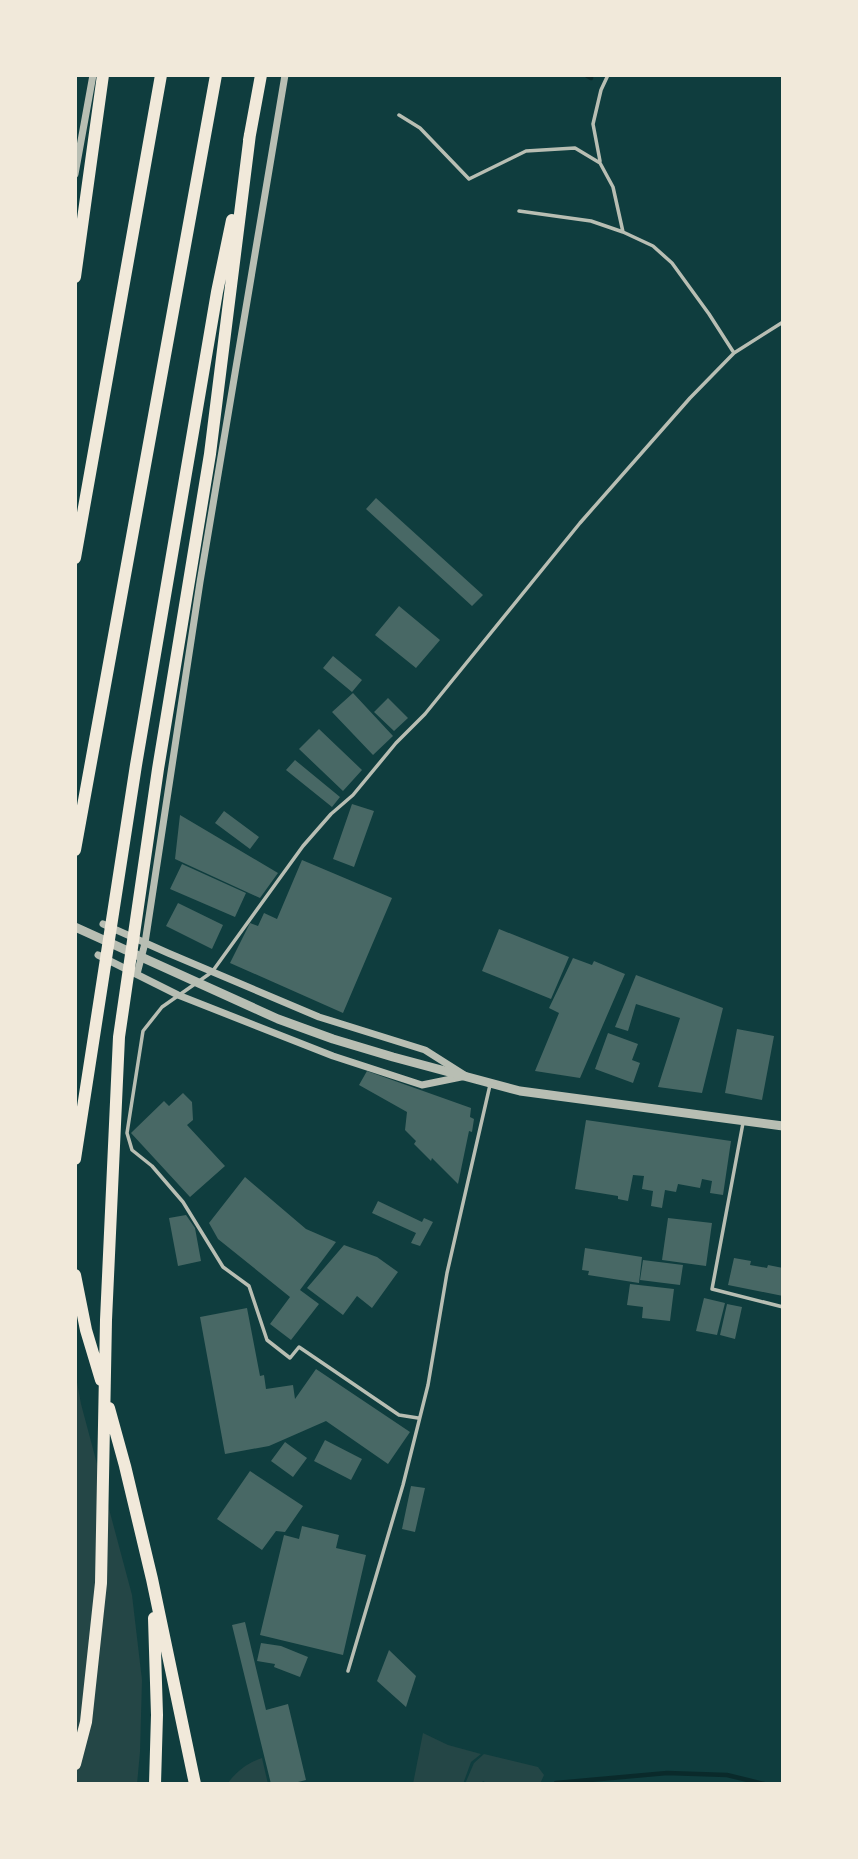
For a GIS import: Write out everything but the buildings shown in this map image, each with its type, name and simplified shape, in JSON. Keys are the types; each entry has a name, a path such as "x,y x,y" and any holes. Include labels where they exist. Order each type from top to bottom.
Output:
{"highway":[{"path":"75,277 103,75"},
{"path":"75,558 161,75"},
{"path":"75,850 216,75"},
{"path":"75,1159 136,765 217,292 261,75"},
{"path":"75,1764 86,1722 101,1583 106,1320 119,1037 158,769 209,454 250,134"},
{"path":"75,1275 86,1330 125,1466 152,1579 195,1784"},
{"path":"152,1579 156,1657 155,1780"}],"street":[{"path":"75,174 93,75"},
{"path":"136,974 145,943 200,582 285,75"},
{"path":"103,924 319,1017 425,1050 466,1076"},
{"path":"75,927 278,1019 369,1050 520,1091 783,1126"},
{"path":"98,955 178,995 333,1056 422,1085 466,1076"}],"lane":[{"path":"608,75 601,90 593,124 600,163 613,187 623,232"},
{"path":"399,115 420,128 469,179 526,151 575,148 600,163"},
{"path":"519,211 592,221 653,246 672,262 734,353"},
{"path":"418,1418 399,1415 299,1347 290,1358 267,1340 249,1286 223,1267 183,1202 152,1166 132,1150 127,1133 142,1031 162,1007 212,972 303,846 331,814 353,795 396,743 425,714 580,523 696,390 734,353 783,322"},
{"path":"348,1671 428,1385 447,1273 491,1083"},
{"path":"743,1121 712,1289 783,1307"}],"shaded area":[{"path":"75,1371 81,1404 132,1595 142,1680 137,1784 75,1784"},
{"path":"423,1733 448,1745 481,1754 471,1762 463,1784 413,1784"},
{"path":"484,1754 538,1767 544,1775 540,1784 488,1784 483,1781 481,1784 465,1784 474,1763"},
{"path":"262,1758 268,1784 227,1784 243,1768"}],"waterway":[{"path":"586,75 591,78"},
{"path":"556,1783 667,1773 727,1775 764,1784"}]}
